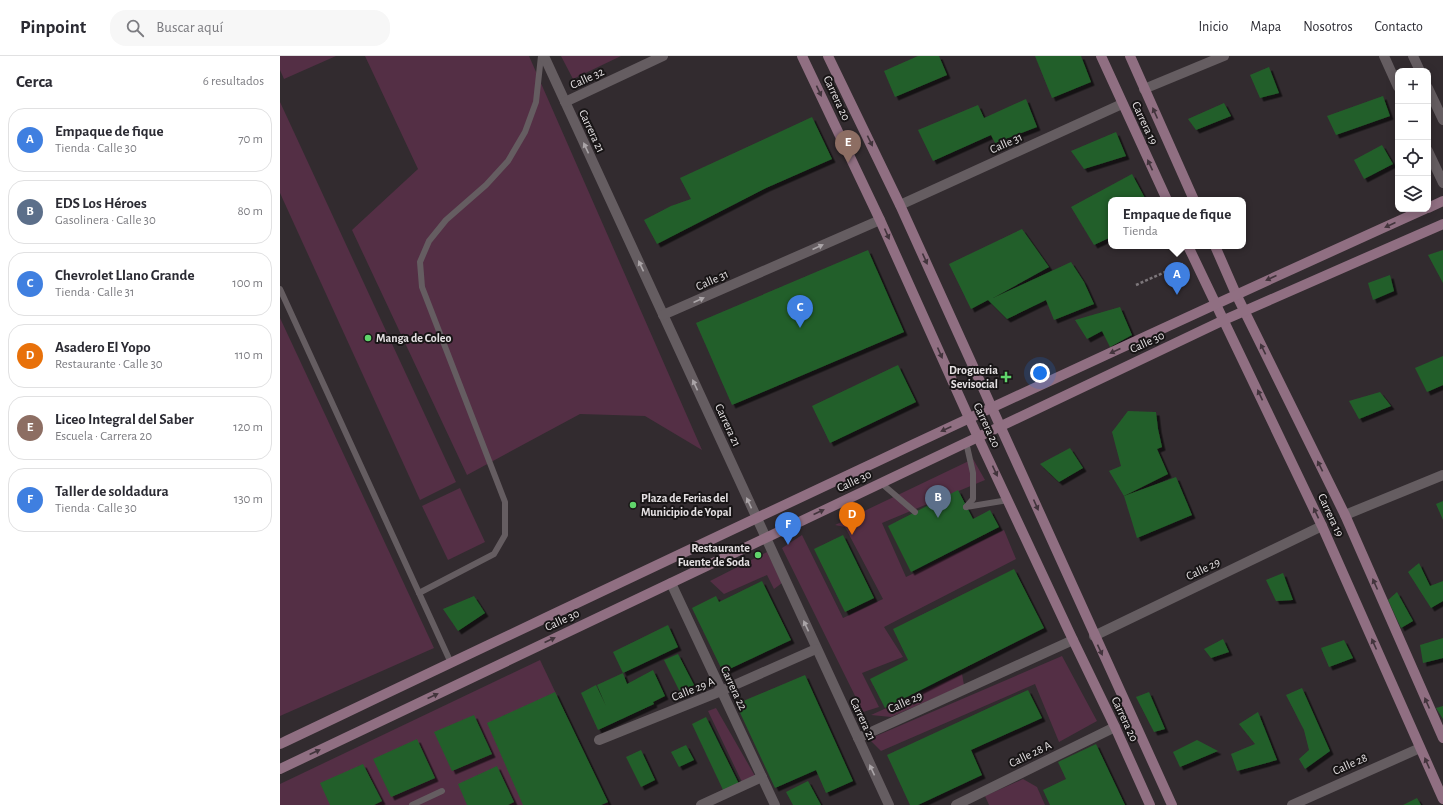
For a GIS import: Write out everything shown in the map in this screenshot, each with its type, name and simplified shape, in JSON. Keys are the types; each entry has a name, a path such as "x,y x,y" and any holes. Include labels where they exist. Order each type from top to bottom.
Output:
{"main road":[{"name":"Carrera 20","path":"802,56 880,220 969,418 979,436 1150,805"},
{"name":"Carrera 20","path":"828,56 900,205 1001,426 1094,636 1172,805"},
{"name":"Carrera 19","path":"1101,56 1165,197"},
{"name":"Carrera 19","path":"1130,56 1193,197"},
{"path":"1431,207 1443,201"},
{"name":"Calle 30","path":"280,744 992,407 1236,294 1418,212"},
{"name":"Calle 30","path":"280,769 1224,320 1443,224"},
{"name":"Carrera 19","path":"1189,249 1322,526 1443,799"},
{"name":"Carrera 19","path":"1216,249 1236,294 1345,515 1442,733"}],"street":[{"name":"Carrera 21","path":"543,56 889,805"},
{"name":"Calle 32","path":"565,102 663,56"},
{"path":"1144,89 1224,56"},
{"path":"1384,56 1395,80"},
{"path":"1414,56 1419,68"},
{"path":"1431,94 1443,120"},
{"name":"Calle 31","path":"900,205 1122,104"},
{"path":"1431,157 1443,183"},
{"name":"Calle 31","path":"663,316 880,220"},
{"path":"1345,515 1443,475"},
{"name":"Calle 29","path":"1094,636 1322,526"},
{"name":"Carrera 22","path":"671,583 775,805"},
{"name":"Calle 29","path":"858,738 1073,640"},
{"name":"Calle 29 A","path":"599,740 721,691 816,649"},
{"name":"Calle 28 A","path":"956,805 1115,727"},
{"name":"Calle 28","path":"1292,805 1420,748"},
{"path":"701,805 762,777"}],"lane":[{"path":"419,593 494,554 505,535 506,502 422,287 420,262 429,241 446,220 486,185 508,161 525,132 536,102 543,56"},
{"path":"280,289 451,663"},
{"path":"966,442 973,472 973,498 966,507 1008,500"},
{"path":"881,483 915,512"},
{"path":"412,805 442,791"}],"path":[{"path":"1136,285 1194,259"}],"shaded area":[{"path":"280,56 336,56 284,79 280,70"},
{"path":"365,56 529,56 702,450 645,416 580,414 467,475 352,230 418,169"},
{"path":"561,56 621,56 573,79"},
{"name":"Manga de Coleo","path":"280,102 456,482 420,500 280,193"},
{"path":"280,318 434,648 280,716"},
{"path":"973,459 985,480 882,523 906,577 1004,530 1016,559 884,627 903,657 862,673 879,707 863,712 782,548 802,535 843,618 883,599 845,527 835,525"},
{"path":"460,488 485,542 448,560 422,506"},
{"path":"767,552 782,583 774,589 767,575 724,594 710,581"},
{"path":"1062,656 1097,721 1059,742 1035,684 881,751 869,739"},
{"path":"540,660 609,805 280,805 280,784"},
{"path":"962,674 964,685 891,717 871,715"},
{"path":"716,708 755,776 742,782 708,711"},
{"path":"1023,779 1037,787 1045,805 989,805 985,796"}],"building":[{"path":"918,56 939,56 947,75 895,97 884,71"},
{"path":"1035,56 1081,56 1091,82 1052,98"},
{"path":"1269,67 1279,93 1260,98 1250,75"},
{"path":"1383,96 1390,116 1336,135 1327,116"},
{"path":"1026,99 1037,127 995,143 991,135 933,161 918,130 978,105 984,118"},
{"path":"1224,103 1231,116 1196,130 1188,119"},
{"path":"812,117 832,159 766,188 657,244 644,220 671,206 691,199 680,178"},
{"path":"1116,132 1126,156 1084,169 1071,151"},
{"path":"1382,145 1393,164 1364,179 1354,160"},
{"path":"1132,174 1144,197 1108,197 1108,238 1094,245 1071,207"},
{"path":"1022,229 1049,267 993,298 1071,262 1084,282 1094,304 1054,320 1046,300 1007,319 988,300 971,309 949,264"},
{"path":"868,250 904,332 732,405 696,323"},
{"path":"1443,250 1443,283 1428,255"},
{"path":"1390,275 1394,291 1373,300 1368,283"},
{"path":"1120,307 1132,335 1110,347 1102,331 1087,339 1075,320"},
{"path":"1443,356 1443,385 1427,392 1415,368"},
{"path":"898,365 916,402 830,443 812,406"},
{"path":"1380,392 1391,406 1359,419 1349,401"},
{"path":"1128,411 1156,412 1162,447 1157,449 1168,474 1124,496 1109,471 1121,466 1112,432"},
{"path":"1070,448 1083,468 1059,482 1040,464"},
{"path":"1176,477 1192,515 1137,538 1124,496"},
{"path":"958,490 973,519 990,510 999,527 911,572 888,526"},
{"path":"1443,501 1443,520 1436,504"},
{"path":"843,535 874,598 845,612 814,549"},
{"path":"1419,563 1430,586 1443,581 1443,601 1431,608 1408,572"},
{"path":"1014,569 1044,628 885,708 870,679 908,660 893,629"},
{"path":"1283,573 1293,600 1276,601 1266,580"},
{"path":"762,581 791,640 723,672 692,608 716,596 719,602"},
{"path":"1397,592 1413,621 1401,628 1388,600"},
{"path":"474,596 485,613 458,631 443,609"},
{"path":"668,625 678,647 623,673 613,652"},
{"path":"1443,638 1443,658 1423,663 1420,645"},
{"path":"1223,639 1229,652 1211,658 1204,649"},
{"path":"1344,640 1353,658 1329,667 1321,648"},
{"path":"678,654 694,685 680,692 664,660"},
{"path":"653,670 665,696 653,702 654,704 598,730 581,693 596,685 606,706 597,685 623,673 627,684"},
{"path":"805,675 853,781 826,793 816,770 775,788 736,704"},
{"path":"1302,688 1330,751 1305,769 1299,759 1309,750 1304,730 1286,695"},
{"path":"1028,690 1042,718 971,750 982,775 918,805 910,805 887,755"},
{"path":"555,692 608,802 601,805 523,805 487,723"},
{"path":"1149,692 1165,729 1154,732 1136,697"},
{"path":"1443,706 1443,719 1436,708"},
{"path":"1258,712 1277,760 1237,771 1231,754 1255,744 1239,724"},
{"path":"474,715 492,754 452,771 434,732"},
{"path":"706,717 739,784 724,792 692,724"},
{"path":"417,739 435,778 391,797 373,759"},
{"path":"1197,740 1218,751 1180,767 1173,752"},
{"path":"1096,744 1125,805 1050,805 1043,790 1066,779 1058,762"},
{"path":"686,745 694,760 679,767 671,752"},
{"path":"641,750 655,780 641,787 626,757"},
{"path":"363,764 382,801 374,805 330,805 320,783"},
{"path":"497,766 514,802 508,805 467,805 458,784"},
{"path":"808,781 821,805 793,805 786,792"},
{"path":"1417,798 1421,805 1403,805"}],"place":[{"name":"Liceo Integral del Saber","path":"848,163"},
{"name":"Empaque de fique","path":"1177,295"},
{"name":"Chevrolet Llano Grande","path":"800,328"},
{"name":"Manga de Coleo","path":"368,338"},
{"name":"Drogueria Sevisocial","path":"1006,377"},
{"name":"Plaza de Ferias del Municipio de Yopal","path":"633,505"},
{"name":"EDS Los Héroes","path":"938,518"},
{"name":"Asadero El Yopo","path":"852,535"},
{"name":"Taller de soldadura","path":"788,545"},
{"name":"Restaurante Fuente de Soda","path":"758,555"}]}
